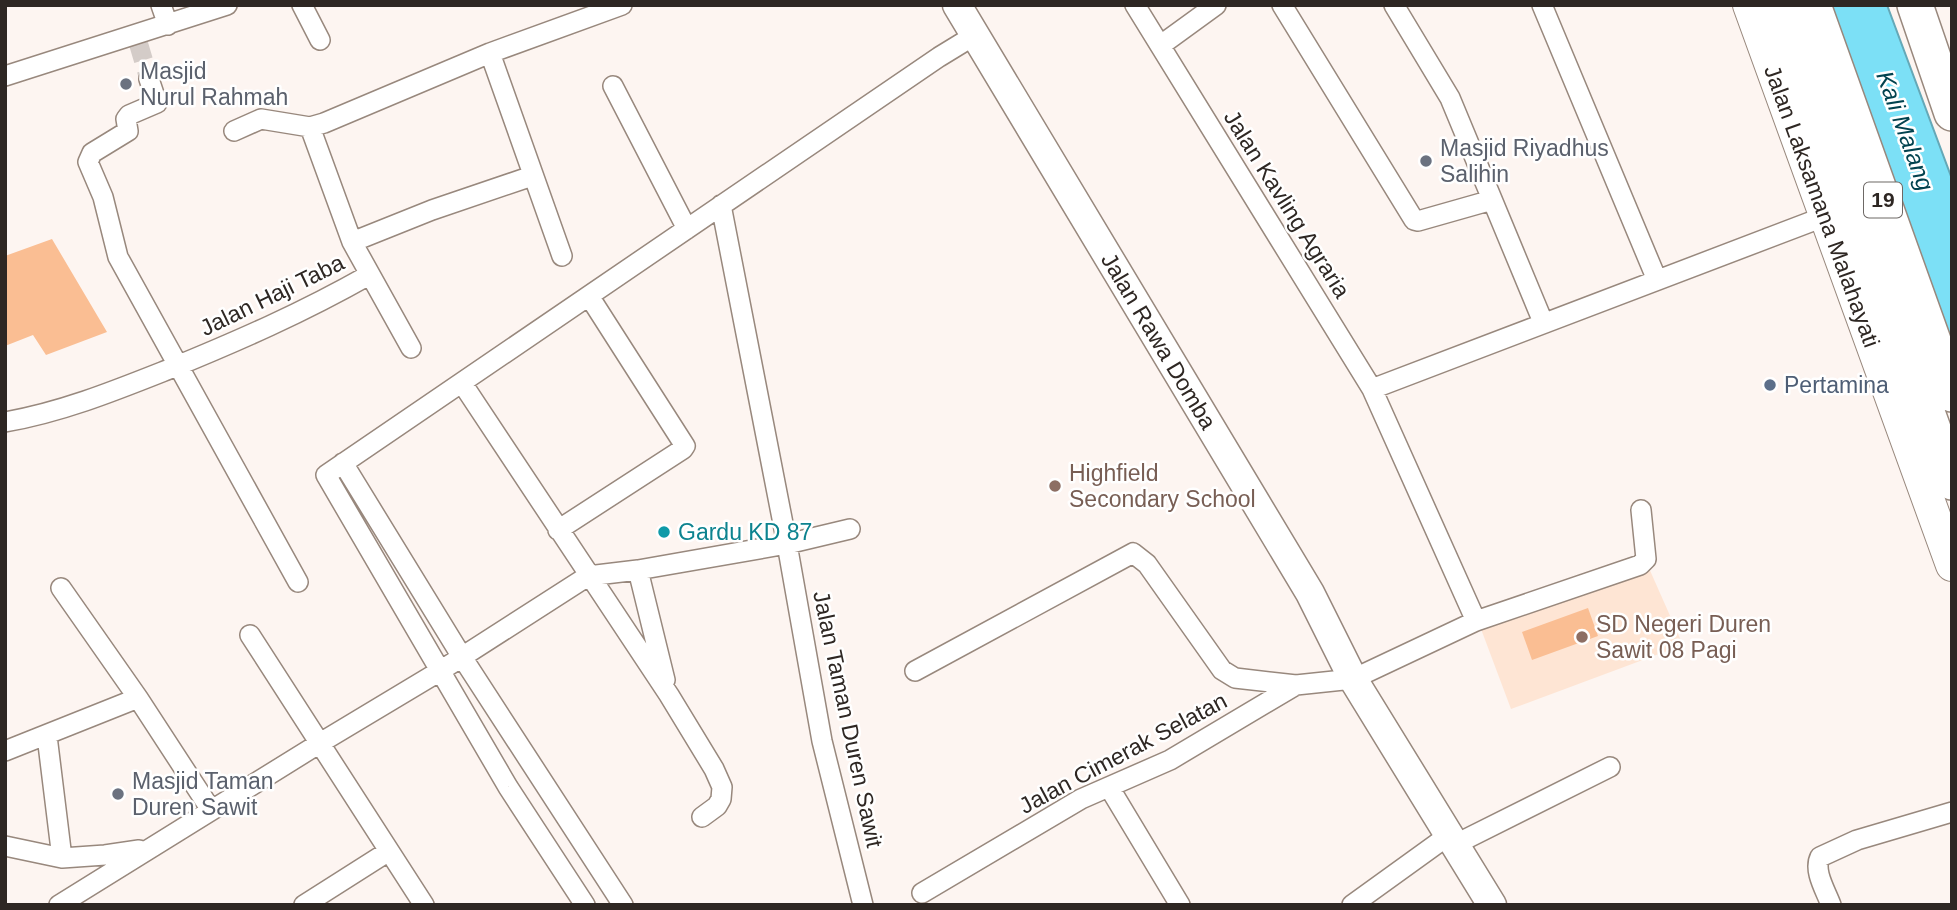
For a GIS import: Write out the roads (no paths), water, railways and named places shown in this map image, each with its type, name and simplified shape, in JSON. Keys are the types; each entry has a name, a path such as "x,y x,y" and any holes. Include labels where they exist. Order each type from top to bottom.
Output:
{"highway":[{"path":"1781,5 1952,482"},
{"name":"19","path":"1813,5 1952,394"},
{"path":"1915,5 1952,113"}],"main road":[{"name":"Jalan Laksamana Malahayati","path":"1749,5 1952,565"}],"street":[{"path":"161,5 168,25"},
{"path":"5,76 137,39 168,25 227,5"},
{"path":"302,5 320,40"},
{"path":"234,131 261,119 310,127 359,110 490,53 622,5"},
{"name":"Jalan Rawa Domba","path":"957,5 1310,593 1353,679 1492,905"},
{"name":"Jalan Kavling Agraria","path":"1135,5 1372,389 1476,621"},
{"path":"1161,46 1216,5"},
{"path":"1282,5 1414,219 1418,221 1492,200"},
{"path":"1394,5 1450,98 1543,322"},
{"path":"1542,5 1657,280"},
{"path":"580,903 508,787 326,475 975,34"},
{"path":"490,53 562,256"},
{"path":"149,79 157,103 127,117 128,131 92,153 88,162 103,197 118,257 298,582"},
{"path":"613,86 687,229"},
{"name":"Jalan Haji Taba","path":"5,422 74,406 179,365 262,331 369,275 352,242 310,127"},
{"path":"352,242 432,210 532,176"},
{"name":"Jalan Taman Duren Sawit","path":"721,205 822,741 863,905"},
{"path":"1372,389 1826,216"},
{"path":"369,275 411,348"},
{"path":"558,530 685,446 589,296"},
{"path":"462,383 669,695 714,769 722,787 721,799 717,806 702,817"},
{"path":"343,463 462,657 623,905"},
{"path":"1353,679 1476,621 1640,565 1646,559 1641,510"},
{"path":"59,905 440,671 588,576 787,544 850,529"},
{"path":"915,671 1133,553 1147,564 1222,670 1235,678 1296,685"},
{"path":"387,580 406,566"},
{"path":"638,570 669,695"},
{"path":"61,588 138,698 211,810"},
{"path":"250,635 424,905"},
{"name":"Jalan Cimerak Selatan","path":"922,893 1081,799 1170,760 1296,685 1353,679"},
{"path":"5,751 138,698"},
{"path":"47,736 62,858"},
{"path":"1352,905 1453,839 1610,767"},
{"path":"1109,787 1180,905"},
{"path":"1831,905 1818,870 1817,862 1820,857 1857,840 1952,812"},
{"path":"5,846 62,858 151,848"},
{"path":"304,905 389,851"}],"water":[{"name":"Kali Malang","path":"1811,5 1887,5 1952,179 1952,394"}],"tunnel":[{"path":"138,42 149,79"}],"place":[{"name":"Masjid Nurul Rahmah","path":"126,84"},
{"name":"Masjid Riyadhus Salihin","path":"1426,161"},
{"name":"Pertamina","path":"1770,385"},
{"name":"Highfield Secondary School","path":"1055,486"},
{"name":"Gardu KD 87","path":"664,532"},
{"name":"SD Negeri Duren Sawit 08 Pagi","path":"1582,637"},
{"name":"Masjid Taman Duren Sawit","path":"118,794"}]}
